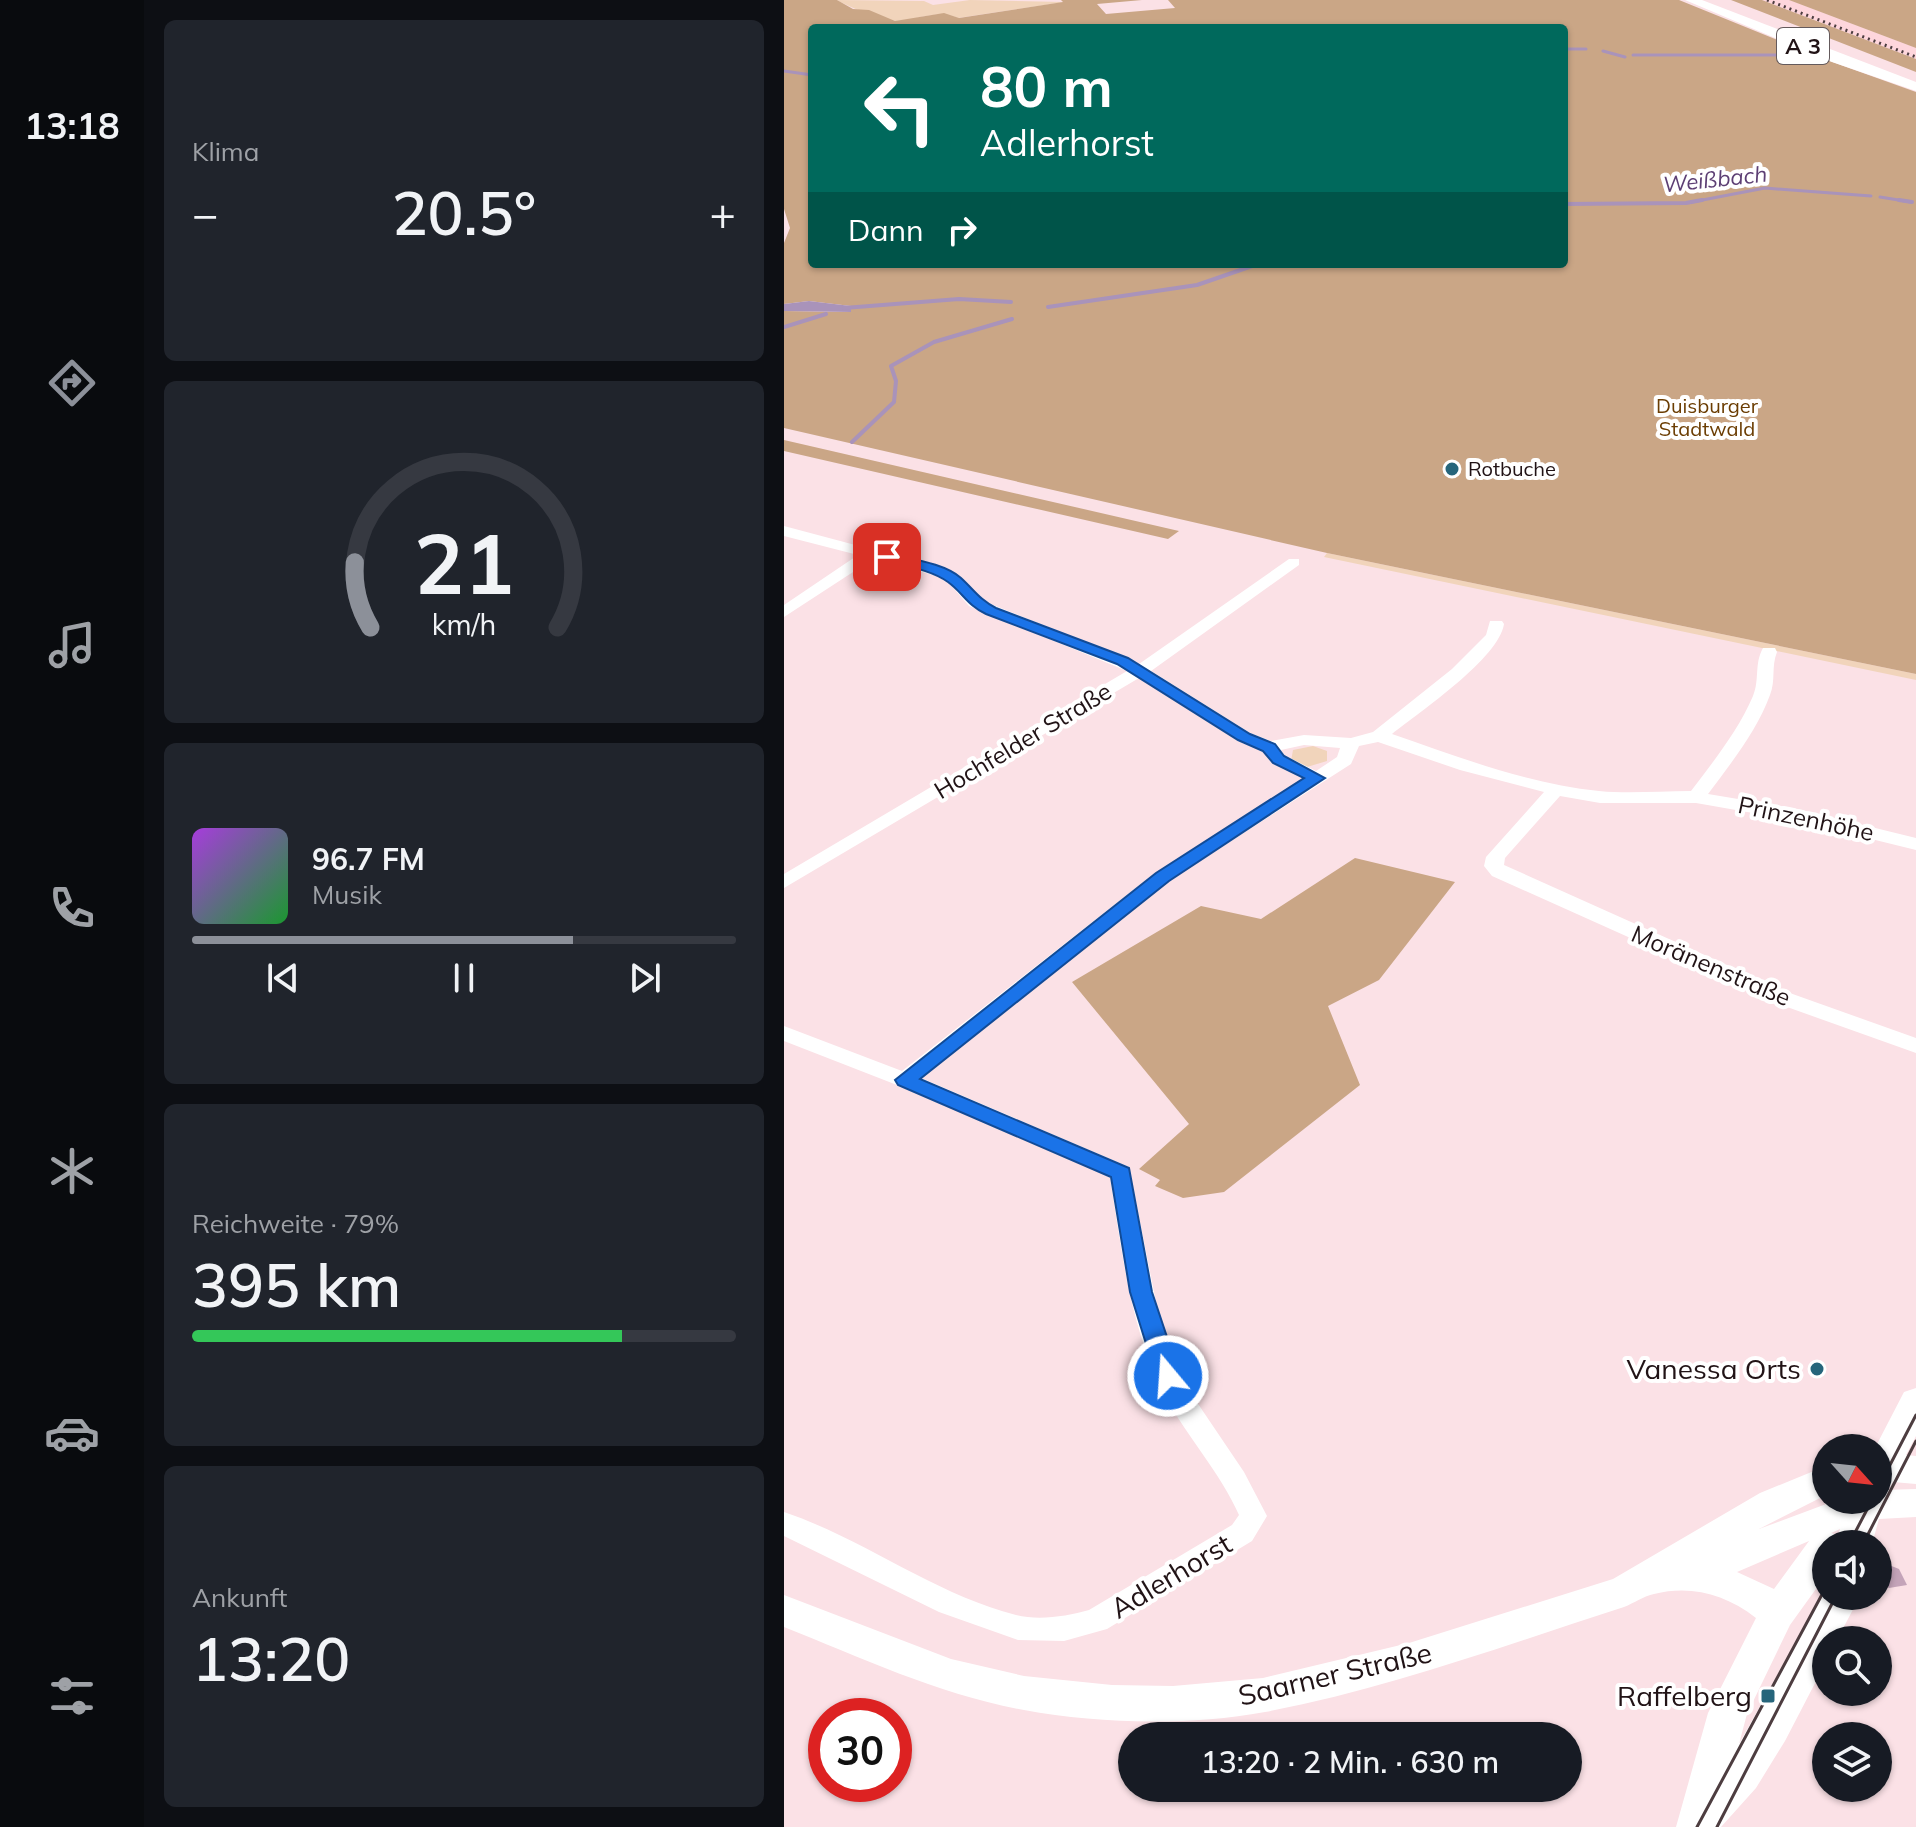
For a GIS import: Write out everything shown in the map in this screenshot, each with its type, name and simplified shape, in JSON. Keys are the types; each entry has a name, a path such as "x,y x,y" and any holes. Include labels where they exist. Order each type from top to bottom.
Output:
{"highway":[{"name":"A 3","path":"1691,0 1916,87"},
{"name":"A 3","path":"1718,0 1916,77"}],"main road":[{"path":"1892,1455 1916,1401"},
{"name":"Saarner Straße","path":"784,1611 949,1675 1024,1693 1067,1699 1173,1703 1263,1695 1409,1660 1624,1591 1649,1580 1729,1528 1812,1487"},
{"name":"Saarner Straße","path":"1892,1487 1916,1503"},
{"name":"Saarner Straße","path":"1649,1580 1696,1574 1817,1514"},
{"path":"1839,1530 1853,1514"},
{"path":"1699,1823 1728,1713 1777,1614 1812,1566"},
{"path":"1696,1574 1740,1587 1760,1597 1777,1614"},
{"path":"1699,1823 1742,1775 1771,1729 1834,1610"}],"street":[{"path":"784,531 943,573 983,607 1123,661 1244,737 1269,747 1278,759 1317,778"},
{"path":"784,612 872,553"},
{"name":"Hochfelder Straße","path":"784,882 1138,672 1294,562"},
{"path":"1269,747 1304,740 1351,743 1379,736 1458,673 1494,636 1496,624"},
{"name":"Prinzenhöhe","path":"1696,797 1737,742 1762,694 1768,676 1764,664 1769,652"},
{"name":"Prinzenhöhe","path":"1379,736 1466,766 1556,790 1600,797 1696,797 1798,815 1916,844"},
{"path":"905,1080 1162,877 1345,760 1351,743"},
{"name":"Moränenstraße","path":"1556,790 1496,857 1494,866 1509,878 1780,997 1916,1046"},
{"name":"Adlerhorst","path":"784,1033 905,1080 1121,1173 1141,1292 1168,1376 1213,1452 1247,1499 1253,1516 1242,1533 1097,1620 1064,1629 1018,1628 949,1603 784,1523"}],"shaded area":[{"path":"837,0 924,1 933,5 970,0 1065,2 958,18 935,15 896,21 866,13"},
{"path":"1762,0 1789,0 1916,48 1916,59"},
{"path":"809,301 851,306 851,312 784,311 784,304"},
{"path":"1327,553 1916,674 1916,680 1324,557"},
{"path":"1313,746 1327,751 1327,761 1307,767 1291,761 1293,750"}],"green space":[{"name":"Duisburger Stadtwald","path":"784,0 837,0 853,9 869,10 895,21 944,13 959,18 1063,2 1061,0 1142,0 1097,4 1106,14 1175,8 1168,0 1679,0 1824,59 1916,92 1916,674 1327,553 784,428 784,311 851,312 851,306 809,301 784,304 784,243 790,228 784,209"},
{"path":"1731,0 1762,0 1916,59 1916,72"},
{"path":"1789,0 1916,0 1916,48"},
{"path":"784,440 1179,531 1168,539 784,451"},
{"path":"1355,858 1455,882 1379,980 1328,1006 1360,1085 1224,1192 1183,1198 1155,1186 1160,1180 1139,1169 1189,1124 1072,982 1201,906 1261,919"}],"building":[{"path":"1892,1566 1899,1569 1907,1585 1892,1588"}],"waterway":[{"path":"1568,49 1586,49"},
{"path":"1603,51 1625,57"},
{"path":"1633,55 1781,55"},
{"path":"784,71 808,74"},
{"name":"Weißbach","path":"1692,202 1765,188 1871,196"},
{"name":"Weißbach","path":"1880,197 1911,202"},
{"name":"Weißbach","path":"1568,204 1686,203 1702,200"},
{"name":"Weißbach","path":"1899,200 1912,202"},
{"path":"1048,307 1197,285 1246,268"},
{"path":"844,308 959,299 1011,302"},
{"path":"784,327 826,314"},
{"path":"852,442 894,402 896,381 891,366 934,342 1012,319"}],"tram line":[{"path":"1892,1461 1916,1415"},
{"path":"1870,1530 1916,1441"},
{"path":"1856,1530 1865,1514"},
{"path":"1697,1827 1814,1610"},
{"path":"1717,1827 1829,1610"}],"railway":[{"path":"1767,0 1916,57"}],"place":[{"name":"Rotbuche","path":"1452,469"},
{"name":"Vanessa Orts","path":"1817,1369"},
{"name":"Raffelberg","path":"1768,1696"}],"route":[{"path":"887,557 943,573 956,581 975,603 991,611 1123,661 1244,737 1269,747 1278,759 1291,767 1317,778 1162,877 905,1080 1121,1173 1141,1292 1168,1376"}]}
